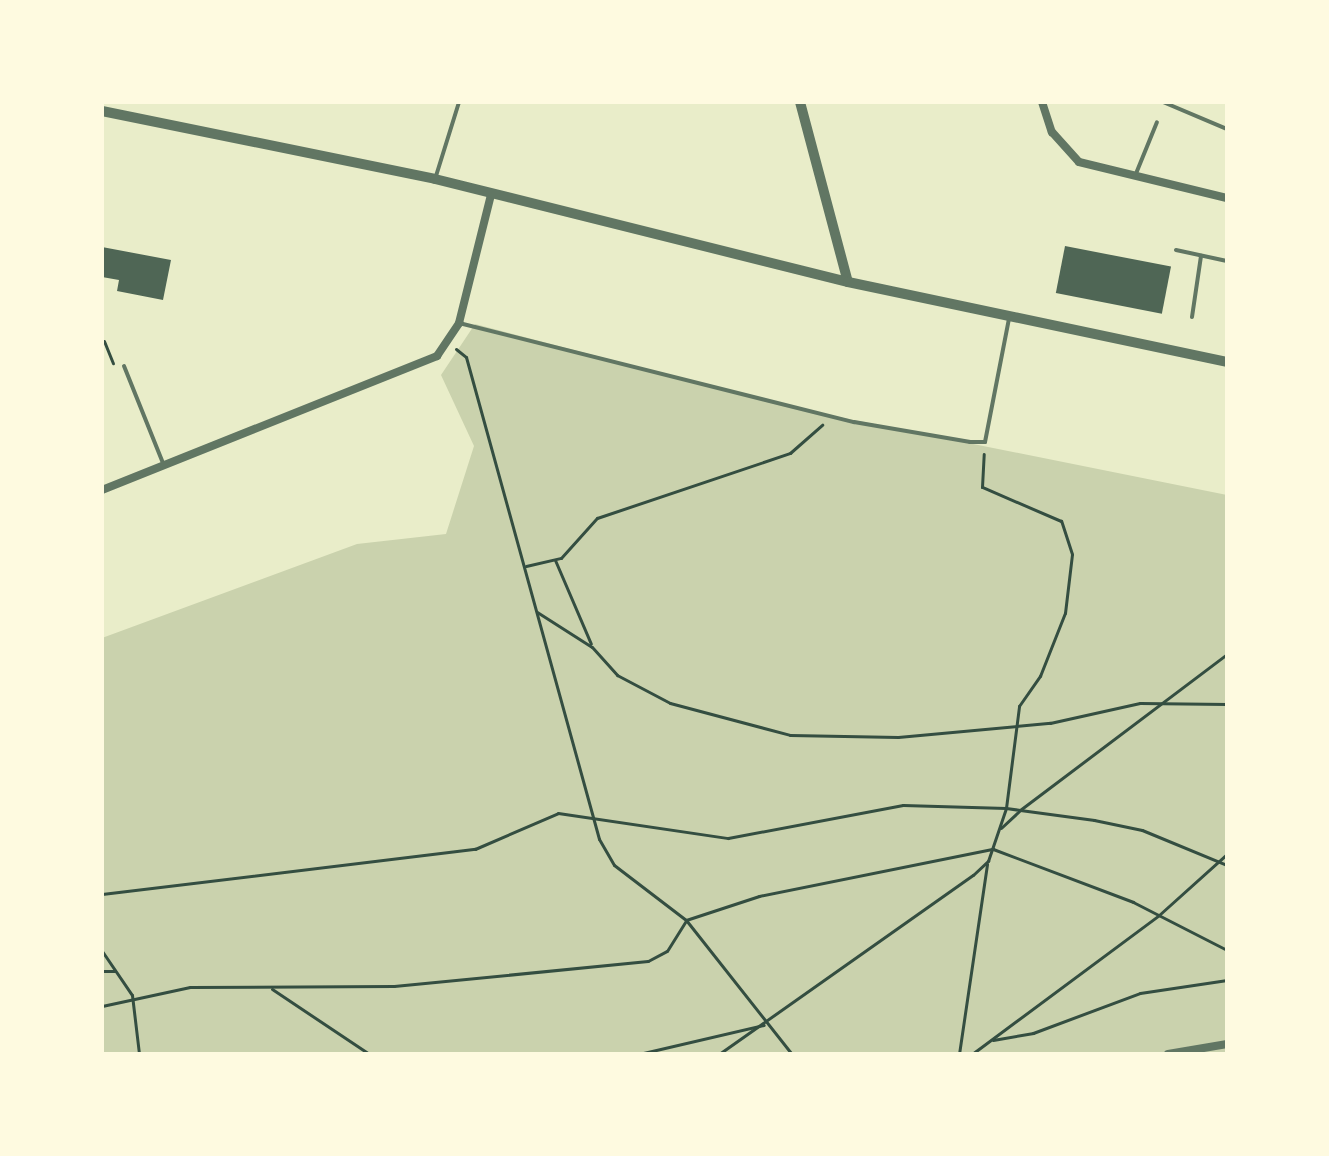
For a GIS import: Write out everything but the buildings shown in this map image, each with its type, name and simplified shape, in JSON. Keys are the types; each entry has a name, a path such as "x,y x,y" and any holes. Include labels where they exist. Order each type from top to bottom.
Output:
{"street":[{"path":"800,102 848,282"},
{"path":"1042,102 1052,132 1079,162 1134,178 1227,198"},
{"path":"102,111 435,179 848,282 1227,360"},
{"path":"102,490 450,345 459,323 491,195"},
{"path":"1168,1054 1227,1044"}],"lane":[{"path":"435,179 459,102"},
{"path":"1163,102 1227,129"},
{"path":"1134,178 1157,122"},
{"path":"1176,250 1227,261"},
{"path":"1192,317 1201,256"},
{"path":"459,323 832,416 985,442 1010,316"},
{"path":"124,366 164,466"}],"path":[{"path":"450,345 466,357 594,821 614,865 686,920 792,1054"},
{"path":"526,566 555,560 597,518 790,453 832,416"},
{"path":"959,1054 988,861 1006,808 1015,725 1065,613 1070,536 1061,521 982,487 985,442"},
{"path":"555,560 592,647"},
{"path":"537,612 592,647 617,675 670,703 790,735 898,737 1155,706 1227,704"},
{"path":"1001,828 1155,706 1227,654"},
{"path":"102,894 475,849 558,813 594,821 728,838 903,805 1006,808 1142,830 1227,865"},
{"path":"102,1006 132,995 561,975 648,961 667,951 686,920 915,860 993,849 1159,915 1227,950"},
{"path":"972,1054 1159,915 1227,854"},
{"path":"719,1054 768,1024 988,861"},
{"path":"102,951 132,995 139,1054"},
{"path":"102,971 115,971"},
{"path":"993,1040 1033,1033 1140,993 1227,980"},
{"path":"272,989 369,1054"},
{"path":"639,1054 768,1024"}],"green space":[{"path":"475,324 799,409 1227,495 1227,1054 102,1054 102,638 357,544 446,534 474,446 441,375"}]}
